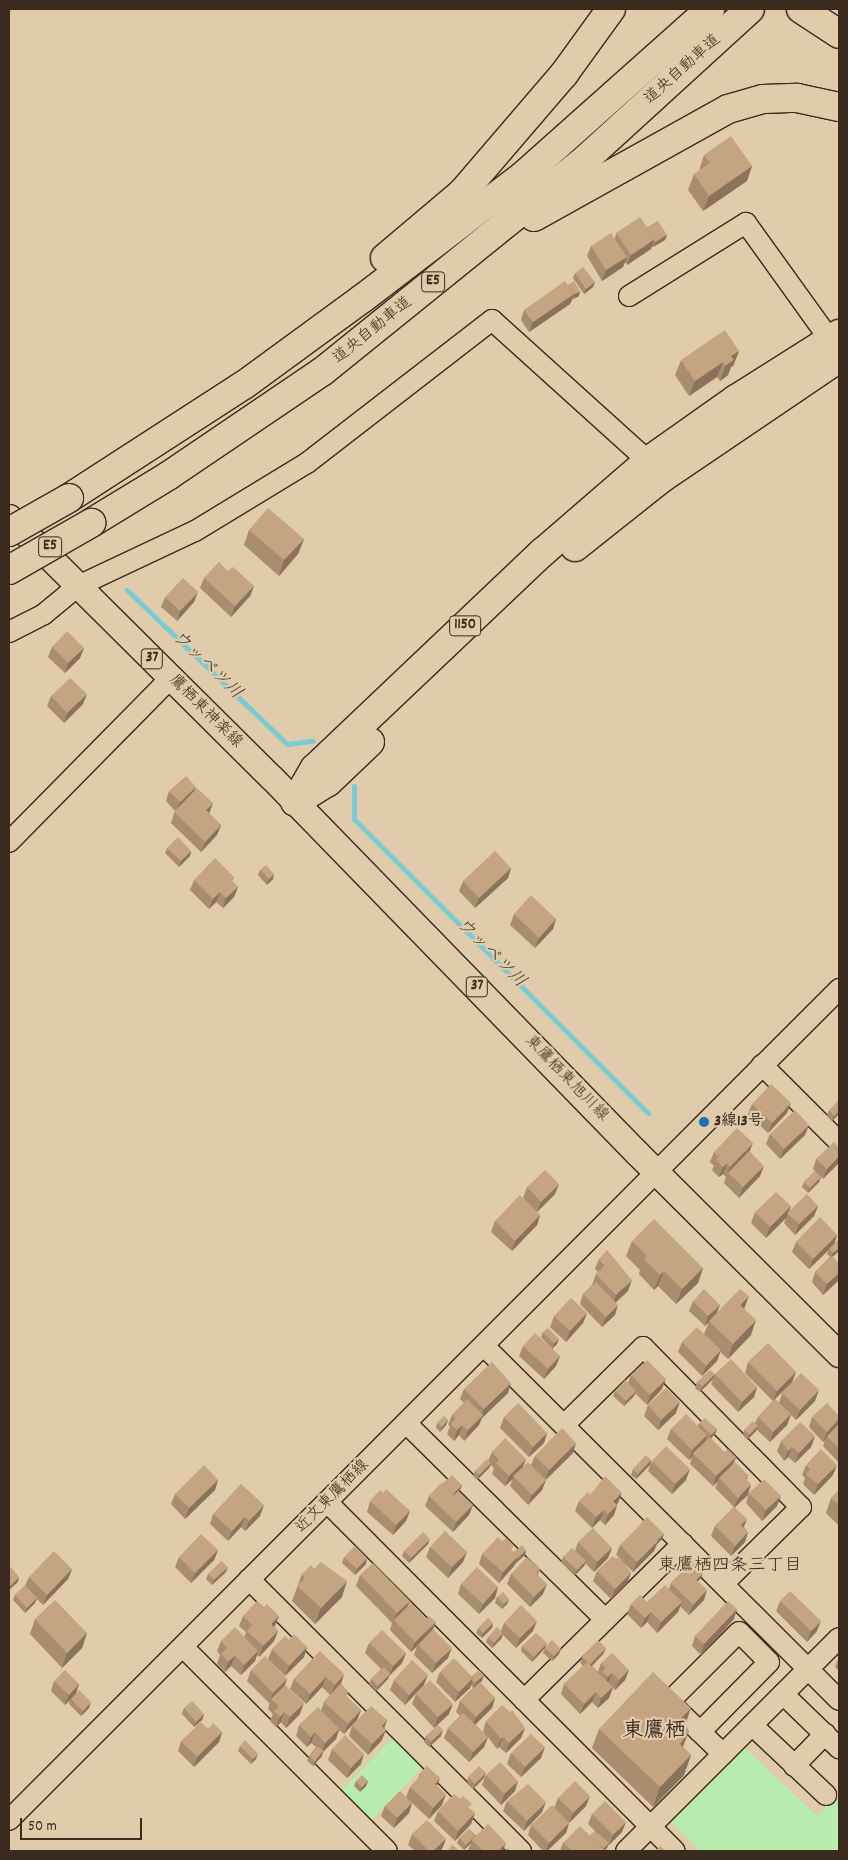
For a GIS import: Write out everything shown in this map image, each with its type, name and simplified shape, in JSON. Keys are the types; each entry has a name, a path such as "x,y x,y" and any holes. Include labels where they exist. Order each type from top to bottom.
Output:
{"highway":[{"path":"70,498 334,302 462,193 564,74 611,9"},
{"name":"道央自動車道","path":"9,532 70,498 244,385 363,298 525,174 710,9"},
{"name":"道央自動車道","path":"9,570 168,476 323,371 588,157 750,9"},
{"path":"802,9 839,34"},
{"path":"468,254 728,109 763,99 797,98 839,107"},
{"path":"744,408 836,344"},
{"name":"1150","path":"295,802 315,768 543,552 648,461 744,408"},
{"name":"1150","path":"295,802 328,782 554,564 662,478 744,408"}],"main road":[{"name":"鷹栖東神楽線","path":"9,517 295,802"},
{"name":"東鷹栖東旭川線","path":"295,802 657,1173 839,1354"}],"street":[{"path":"629,296 746,223 836,344"},
{"path":"9,632 44,614 78,586 195,530 307,464 492,320 648,461"},
{"path":"9,842 171,678"},
{"name":"近文東鷹栖線","path":"9,1820 249,1579 407,1424 839,989"},
{"path":"762,1065 839,1142"},
{"path":"484,1346 724,1583 839,1700"},
{"path":"564,1425 643,1347 800,1507 724,1583"},
{"path":"407,1424 605,1620"},
{"path":"328,1503 675,1851"},
{"path":"524,1700 683,1543"},
{"path":"249,1579 521,1851"},
{"path":"749,1642 766,1626"},
{"path":"700,1732 769,1662 739,1632 669,1702 700,1732 723,1754"},
{"path":"626,1851 839,1638"},
{"path":"183,1647 387,1851"},
{"path":"783,1694 835,1743 794,1766"},
{"path":"752,1726 826,1795"}],"green space":[{"path":"393,1738 423,1767 369,1822 339,1793"},
{"path":"743,1746 817,1816 839,1794 839,1851 700,1851 670,1821"}],"building":[{"path":"731,136 752,166 709,196 694,174 710,163 704,155"},
{"path":"640,217 655,239 631,255 616,233"},
{"path":"658,221 667,235 655,242 647,227"},
{"path":"611,233 627,257 606,270 591,246"},
{"path":"583,267 595,282 586,289 575,273"},
{"path":"565,281 574,294 533,322 524,310"},
{"path":"574,281 580,291 575,294 568,285"},
{"path":"725,330 739,351 731,356 734,360 725,366 723,362 695,381 681,360"},
{"path":"268,508 304,539 284,560 249,530"},
{"path":"219,562 228,571 233,567 254,586 235,606 204,578"},
{"path":"183,578 198,592 180,611 165,597"},
{"path":"67,631 84,648 68,663 52,647"},
{"path":"70,678 87,694 67,713 51,696"},
{"path":"186,776 196,787 180,802 169,791"},
{"path":"197,788 213,803 206,810 221,825 205,842 174,812"},
{"path":"178,837 191,851 181,861 167,848"},
{"path":"495,851 511,868 479,898 463,881"},
{"path":"215,858 234,877 231,880 238,887 226,898 220,892 213,899 194,880"},
{"path":"266,865 274,874 269,879 260,870"},
{"path":"531,895 556,919 539,938 514,914"},
{"path":"771,1084 791,1103 772,1123 752,1104"},
{"path":"839,1100 839,1111 834,1116 829,1110"},
{"path":"795,1110 809,1125 784,1149 770,1134"},
{"path":"737,1128 753,1143 730,1167 727,1163 723,1167 716,1160 719,1157 714,1152"},
{"path":"834,1142 839,1148 839,1156 827,1169 816,1159"},
{"path":"749,1151 764,1166 743,1187 728,1173"},
{"path":"545,1170 559,1184 541,1202 527,1187"},
{"path":"815,1171 821,1177 810,1188 804,1182"},
{"path":"776,1192 791,1206 770,1227 755,1212"},
{"path":"807,1194 818,1206 799,1224 787,1213"},
{"path":"520,1195 540,1215 515,1241 495,1221"},
{"path":"820,1217 837,1235 813,1259 796,1242"},
{"path":"654,1219 703,1268 682,1289 664,1271 660,1275 644,1259 647,1256 632,1241"},
{"path":"839,1239 839,1248 833,1253 829,1249"},
{"path":"607,1250 632,1280 616,1295 596,1274 605,1265 599,1259"},
{"path":"832,1256 839,1264 839,1273 827,1284 815,1272"},
{"path":"596,1282 618,1305 606,1317 583,1294"},
{"path":"704,1289 720,1305 708,1316 693,1301"},
{"path":"740,1289 749,1296 740,1305 756,1320 733,1344 709,1321"},
{"path":"571,1298 587,1313 570,1331 554,1316"},
{"path":"697,1327 721,1350 706,1366 682,1342"},
{"path":"548,1328 559,1339 554,1343 543,1332"},
{"path":"535,1333 560,1356 548,1369 523,1346"},
{"path":"768,1343 796,1372 777,1391 748,1362"},
{"path":"731,1359 757,1387 742,1402 715,1374"},
{"path":"647,1360 666,1379 650,1395 631,1375"},
{"path":"492,1362 511,1383 484,1409 464,1389"},
{"path":"710,1370 715,1374 702,1387 697,1382"},
{"path":"801,1373 819,1390 800,1410 782,1393"},
{"path":"625,1380 636,1391 626,1401 615,1391"},
{"path":"666,1388 680,1402 661,1420 648,1405"},
{"path":"467,1399 483,1415 468,1430 462,1425 457,1430 451,1424 456,1418 452,1415"},
{"path":"775,1399 791,1414 773,1432 758,1417"},
{"path":"518,1403 547,1433 533,1447 504,1417"},
{"path":"827,1403 839,1416 839,1419 827,1432 812,1417"},
{"path":"686,1414 707,1435 692,1450 671,1429"},
{"path":"444,1416 448,1420 442,1427 437,1423"},
{"path":"705,1418 717,1429 711,1435 699,1423"},
{"path":"753,1421 758,1426 749,1435 744,1430"},
{"path":"800,1422 815,1436 799,1453 792,1447 788,1451 781,1441"},
{"path":"839,1424 839,1449 827,1436"},
{"path":"562,1428 576,1443 549,1470 535,1456"},
{"path":"710,1437 724,1452 728,1449 736,1457 716,1476 693,1453"},
{"path":"505,1438 526,1459 509,1476 496,1463 499,1460 492,1452"},
{"path":"666,1446 690,1469 675,1484 652,1461"},
{"path":"821,1449 837,1465 818,1484 806,1474 810,1469 806,1465"},
{"path":"646,1455 651,1460 638,1474 633,1469"},
{"path":"487,1459 491,1463 479,1475 475,1471"},
{"path":"528,1462 546,1480 532,1495 513,1476"},
{"path":"735,1462 748,1475 745,1478 751,1484 738,1498 719,1478"},
{"path":"204,1465 218,1480 189,1508 175,1494"},
{"path":"452,1475 462,1485 453,1494 442,1484"},
{"path":"605,1476 622,1493 613,1501 617,1505 608,1514 604,1510 596,1517 579,1501 588,1492 590,1495"},
{"path":"764,1479 781,1496 766,1510 749,1493"},
{"path":"441,1483 454,1495 458,1491 473,1505 456,1522 429,1496"},
{"path":"241,1484 264,1505 249,1521 245,1517 232,1531 213,1514"},
{"path":"386,1489 410,1511 396,1525 370,1501 380,1490 383,1493"},
{"path":"839,1490 839,1505 831,1498"},
{"path":"734,1507 747,1519 741,1525 748,1532 735,1546 715,1526"},
{"path":"647,1517 664,1534 657,1540 641,1524 639,1525"},
{"path":"641,1524 658,1541 637,1562 620,1545"},
{"path":"593,1528 612,1548 597,1562 578,1542"},
{"path":"445,1531 467,1552 452,1567 430,1547"},
{"path":"423,1532 430,1539 411,1558 404,1551"},
{"path":"201,1534 218,1550 195,1573 179,1557"},
{"path":"498,1537 502,1541 506,1538 514,1545 511,1550 518,1556 503,1572 482,1554"},
{"path":"522,1545 526,1550 517,1559 518,1556 514,1552"},
{"path":"355,1546 367,1558 357,1569 344,1557"},
{"path":"572,1548 586,1561 577,1570 563,1557"},
{"path":"54,1551 72,1569 47,1595 29,1577"},
{"path":"613,1556 616,1559 619,1556 631,1573 615,1589 597,1571"},
{"path":"527,1557 540,1569 536,1573 547,1584 534,1597 511,1574"},
{"path":"689,1558 703,1573 696,1580 681,1566"},
{"path":"221,1561 228,1567 214,1580 208,1574"},
{"path":"321,1562 347,1581 321,1608 297,1586 305,1578 302,1574 311,1565 314,1569"},
{"path":"373,1563 410,1601 397,1613 360,1575"},
{"path":"11,1567 19,1577 9,1587 9,1569"},
{"path":"477,1567 498,1587 483,1604 461,1584"},
{"path":"685,1569 707,1590 693,1605 671,1583"},
{"path":"25,1585 37,1598 27,1608 15,1595"},
{"path":"665,1585 682,1602 661,1622 651,1612 645,1618 631,1604 640,1595 647,1602"},
{"path":"790,1591 821,1621 811,1631 780,1601"},
{"path":"503,1592 509,1599 504,1604 497,1597"},
{"path":"55,1600 87,1633 67,1653 35,1619"},
{"path":"257,1601 264,1607 267,1604 279,1616 271,1624 278,1631 263,1646 247,1631 252,1625 243,1616"},
{"path":"728,1601 737,1609 704,1644 695,1636"},
{"path":"411,1603 426,1619 429,1616 436,1622 415,1642 394,1620"},
{"path":"521,1605 537,1621 520,1638 504,1623"},
{"path":"488,1618 493,1623 483,1633 478,1628"},
{"path":"235,1627 258,1651 244,1665 235,1655 228,1662 221,1654 227,1648 221,1641"},
{"path":"497,1627 503,1633 494,1643 488,1637"},
{"path":"433,1629 452,1648 436,1663 418,1645"},
{"path":"382,1630 406,1653 393,1666 369,1643"},
{"path":"536,1633 547,1643 534,1657 522,1646"},
{"path":"294,1634 307,1647 289,1666 272,1649 285,1636 289,1640"},
{"path":"552,1640 561,1649 554,1656 545,1648"},
{"path":"598,1640 606,1648 590,1664 582,1657"},
{"path":"320,1651 344,1674 335,1685 326,1677 310,1694 294,1679"},
{"path":"612,1653 629,1670 619,1680 612,1673 608,1677 602,1672 606,1668 601,1663"},
{"path":"265,1656 287,1679 273,1693 251,1670"},
{"path":"454,1658 473,1678 459,1692 440,1672"},
{"path":"412,1660 428,1675 409,1695 394,1680"},
{"path":"587,1662 613,1687 601,1698 596,1692 584,1704 564,1684"},
{"path":"384,1667 390,1674 378,1686 371,1679"},
{"path":"65,1670 79,1684 69,1695 54,1681"},
{"path":"479,1670 484,1675 475,1683 472,1680 472,1676"},
{"path":"653,1672 691,1708 681,1718 689,1731 680,1744 691,1755 660,1787 599,1729"},
{"path":"430,1680 453,1704 438,1717 416,1694"},
{"path":"480,1682 495,1698 476,1717 460,1701"},
{"path":"340,1684 348,1692 345,1695 361,1710 348,1724 324,1702"},
{"path":"285,1685 304,1703 290,1717 284,1712 280,1717 274,1711 279,1706 271,1699"},
{"path":"79,1690 91,1702 83,1711 71,1699"},
{"path":"192,1701 204,1714 196,1722 184,1708"},
{"path":"502,1705 510,1712 512,1710 525,1728 509,1743 503,1737 501,1739 486,1721"},
{"path":"371,1706 387,1720 382,1726 386,1730 372,1744 352,1726"},
{"path":"318,1707 339,1729 325,1743 315,1732 311,1737 299,1725"},
{"path":"463,1713 488,1737 473,1752 448,1728"},
{"path":"201,1722 208,1729 213,1723 222,1732 197,1757 181,1741"},
{"path":"438,1725 443,1730 431,1742 426,1736"},
{"path":"531,1734 545,1747 525,1767 511,1753"},
{"path":"345,1735 364,1754 351,1768 332,1749"},
{"path":"245,1740 258,1754 253,1759 240,1746"},
{"path":"318,1746 323,1751 315,1761 309,1756"},
{"path":"500,1762 518,1781 504,1794 486,1775"},
{"path":"427,1766 440,1778 435,1784 423,1773 421,1775 420,1773"},
{"path":"479,1766 486,1773 475,1784 468,1777"},
{"path":"423,1773 446,1794 433,1808 410,1787"},
{"path":"362,1775 368,1781 362,1787 356,1781"},
{"path":"575,1781 590,1796 573,1813 558,1798"},
{"path":"528,1784 546,1802 527,1821 507,1801"},
{"path":"400,1791 412,1803 397,1818 385,1806"},
{"path":"454,1794 460,1799 463,1796 472,1804 468,1807 475,1813 458,1831 438,1811"},
{"path":"605,1801 626,1822 613,1835 592,1814"},
{"path":"552,1805 569,1823 549,1843 531,1825"},
{"path":"427,1820 446,1839 433,1851 429,1851 412,1834"},
{"path":"488,1824 506,1843 498,1851 483,1851 472,1840"},
{"path":"580,1826 604,1849 601,1851 572,1851 563,1843"},
{"path":"469,1829 476,1835 466,1845 459,1838"},
{"path":"595,1831 609,1843 604,1848 590,1836"},
{"path":"452,1845 460,1851 447,1851"},
{"path":"660,1846 666,1851 655,1851"}],"waterway":[{"name":"ウッペツ川","path":"127,590 287,744 313,741"},
{"name":"ウッペツ川","path":"354,786 354,819 648,1113"}],"place":[{"name":"3線13号","path":"704,1122"}],"district":[{"name":"東鷹栖四条三丁目","path":"730,1567"},
{"name":"東鷹栖","path":"654,1732"}]}
